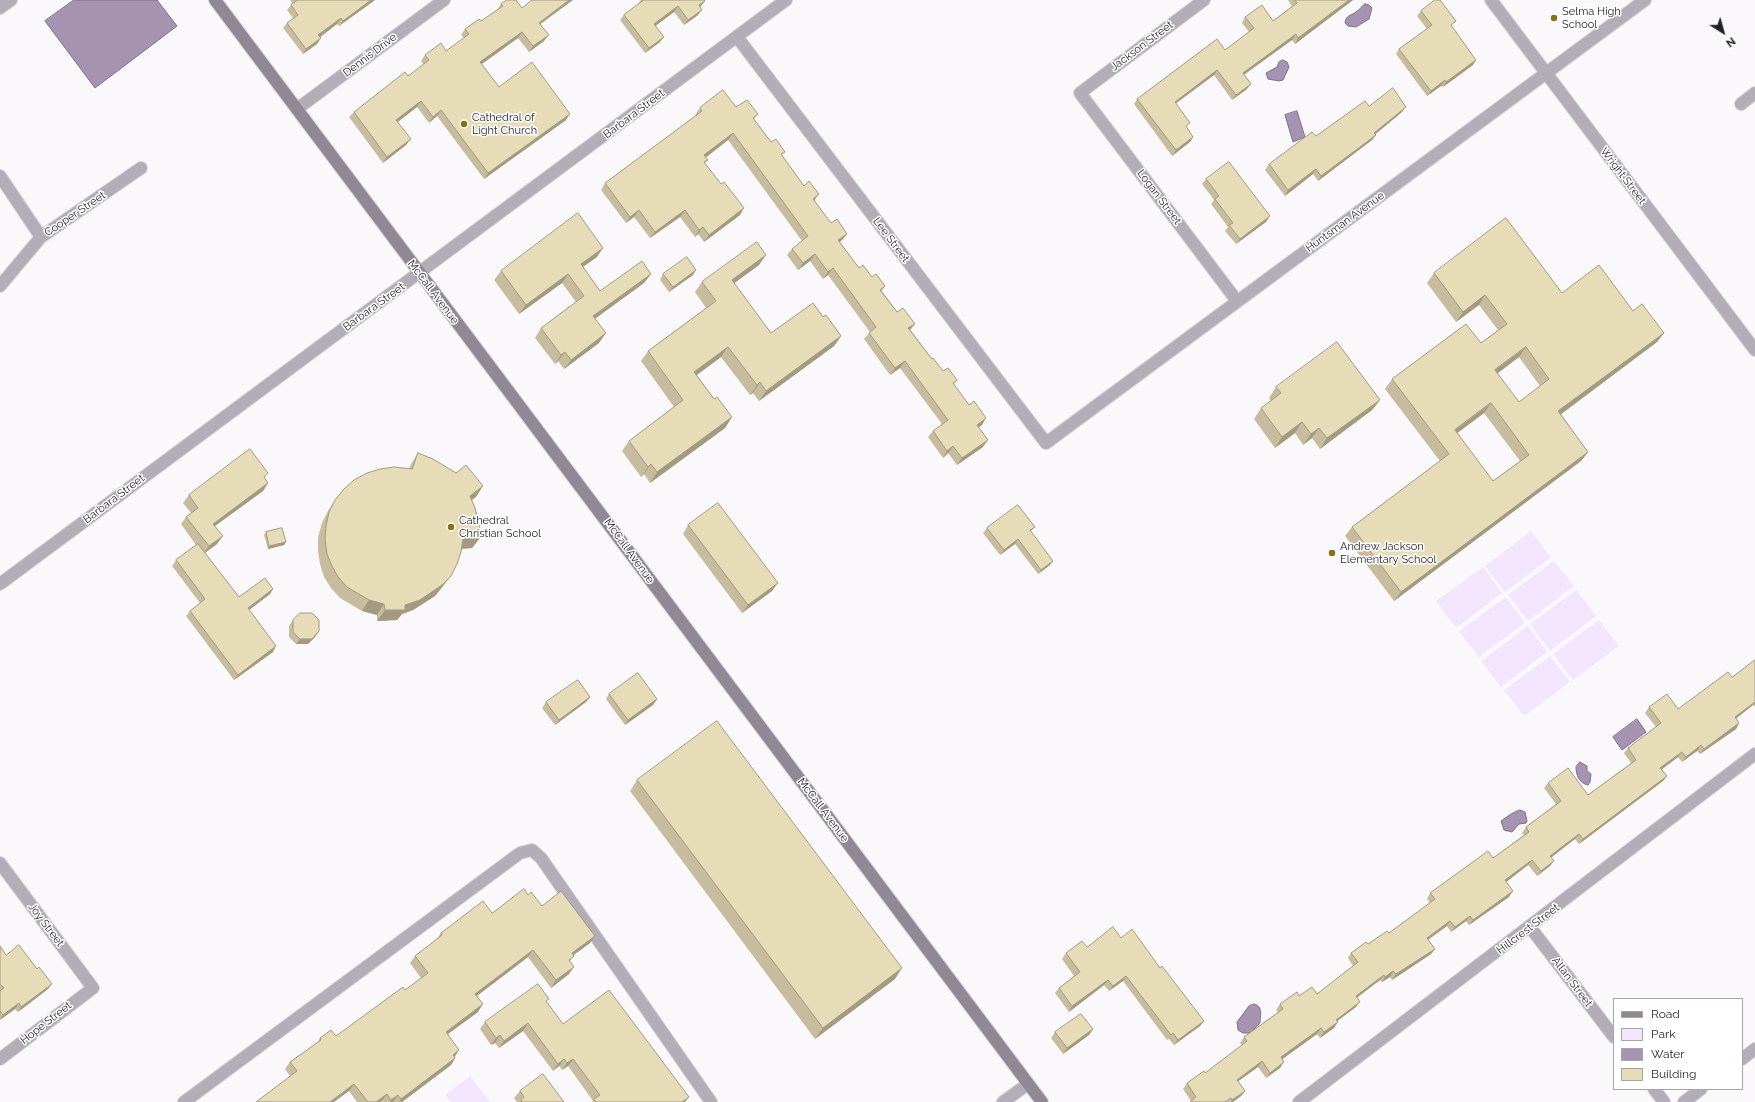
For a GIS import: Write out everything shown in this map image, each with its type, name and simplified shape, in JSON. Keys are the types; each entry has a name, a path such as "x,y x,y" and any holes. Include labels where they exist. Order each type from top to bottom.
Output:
{"main road":[{"name":"McCall Avenue","path":"215,0 419,274 568,470 1042,1102"}],"street":[{"path":"0,8 11,0"},
{"name":"Dennis Drive","path":"297,109 444,0"},
{"name":"Barbara Street","path":"0,584 786,0"},
{"name":"Jackson Street","path":"1080,93 1204,0"},
{"name":"Wright Street","path":"1491,0 1755,350"},
{"name":"Huntsman Avenue","path":"1046,443 1645,0"},
{"name":"Lee Street","path":"737,37 1046,443"},
{"name":"Logan Street","path":"1080,93 1237,301"},
{"path":"1741,104 1755,93"},
{"name":"Cooper Street","path":"0,286 41,237 141,168"},
{"path":"0,176 41,237"},
{"name":"Hillcrest Street","path":"1299,1102 1755,754"},
{"path":"184,1102 520,853 532,850 541,858 711,1102"},
{"name":"Joy Street","path":"0,863 92,988"},
{"name":"Allan Street","path":"1530,927 1613,1036"},
{"name":"Hope Street","path":"0,1059 92,988"},
{"path":"1743,1058 1755,1049"},
{"path":"1003,1102 1028,1084"},
{"path":"1655,1090 1664,1102"},
{"path":"1684,1102 1701,1090"}],"green space":[{"path":"1531,531 1551,557 1505,592 1485,566"},
{"path":"1554,561 1574,586 1528,621 1508,595"},
{"path":"1483,567 1502,593 1456,628 1436,601"},
{"path":"1576,590 1596,616 1550,651 1530,624"},
{"path":"1506,597 1525,623 1479,657 1459,631"},
{"path":"1599,620 1619,646 1573,680 1553,654"},
{"path":"1528,626 1547,652 1501,687 1481,661"},
{"path":"1550,656 1570,682 1524,716 1504,690"},
{"path":"470,1076 490,1102 451,1102 445,1095"}],"water":[{"path":"74,0 157,0 177,26 95,88 45,21"},
{"path":"1365,4 1372,8 1369,19 1356,27 1348,26 1345,23 1347,18"},
{"path":"1283,60 1287,62 1289,67 1283,80 1279,81 1268,79 1266,73 1277,67 1279,62"},
{"path":"1297,111 1305,137 1293,142 1285,115"},
{"path":"1637,719 1646,732 1622,750 1613,737"},
{"path":"1580,762 1587,766 1587,771 1591,774 1588,785 1580,781 1577,776 1576,767"},
{"path":"1520,810 1525,812 1526,823 1519,824 1512,832 1504,830 1501,821"},
{"path":"1254,1004 1260,1009 1260,1023 1250,1033 1243,1033 1238,1030 1237,1022 1249,1006"}],"building":[{"path":"298,0 371,0 343,21 341,18 318,35 321,38 306,49 287,23 298,15 291,5"},
{"path":"507,0 516,0 522,8 532,0 569,0 539,23 549,35 533,46 522,32 480,62 499,87 532,62 570,114 488,173 441,110 433,117 421,101 396,120 411,139 387,157 354,112 405,72 408,76 429,60 425,55 441,43 446,51 469,34 465,29 479,19 481,21 503,6 501,4"},
{"path":"644,0 705,1 699,5 702,10 688,20 678,6 654,24 664,37 649,48 624,15"},
{"path":"1295,0 1349,0 1298,38 1296,34 1243,73 1251,84 1236,95 1217,70 1175,102 1190,123 1186,126 1193,137 1176,150 1137,99 1217,39 1225,50 1254,28 1245,17 1262,5 1273,21 1297,3"},
{"path":"1435,0 1440,0 1456,21 1451,25 1476,60 1431,91 1399,49 1432,25 1421,11"},
{"path":"1393,88 1406,107 1374,133 1376,135 1321,176 1316,169 1288,190 1269,164 1312,132 1316,136 1365,101 1369,106"},
{"path":"723,90 736,107 747,100 758,114 753,118 771,142 776,139 785,152 781,154 804,186 809,181 819,194 813,199 831,223 837,219 847,234 838,240 859,268 863,265 872,277 876,274 885,286 880,290 897,312 903,308 915,324 908,328 943,371 948,368 957,380 953,383 969,405 974,401 986,418 977,425 988,440 962,458 953,446 947,451 933,431 948,420 905,361 895,368 869,333 876,327 833,268 828,272 815,254 803,263 792,249 808,236 733,133 704,155 708,160 704,162 721,184 724,182 744,208 709,235 703,227 699,230 685,210 655,232 639,210 630,217 605,183 702,111 700,108"},
{"path":"1229,162 1270,216 1240,239 1229,225 1233,223 1215,199 1219,196 1206,179"},
{"path":"578,213 603,248 581,264 600,291 642,261 651,274 593,316 606,333 571,360 565,352 561,355 541,328 584,296 568,274 526,305 501,271"},
{"path":"1506,218 1562,293 1599,265 1633,311 1642,304 1664,333 1558,411 1588,452 1401,592 1352,527 1449,454 1392,379 1466,324 1481,343 1507,324 1485,295 1463,312 1434,273","holes":["1526,347 1549,379 1519,402 1495,370","1491,403 1529,455 1493,481 1455,430"]},
{"path":"757,242 766,255 732,280 771,333 813,303 823,317 826,315 841,336 766,391 760,382 757,385 728,347 694,372 714,399 717,397 732,417 657,472 651,464 648,467 629,441 683,400 648,351 716,301 702,282"},
{"path":"687,257 696,270 673,287 663,274"},
{"path":"1337,342 1380,400 1327,438 1319,428 1311,434 1302,422 1282,437 1261,408 1281,393 1276,387"},
{"path":"250,449 268,473 264,477 268,483 213,524 223,536 209,546 186,517 198,508 189,495"},
{"path":"418,453 433,459 456,473 466,465 483,486 470,496 479,524 480,538 463,539 457,564 451,576 442,585 420,600 405,605 405,610 385,610 384,604 369,600 347,587 338,577 327,554 325,540 326,526 329,512 335,500 354,480 367,473 380,469 394,467 412,469"},
{"path":"718,503 778,583 748,605 688,525"},
{"path":"1018,505 1035,527 1030,530 1053,561 1041,570 1018,539 1004,550 987,528"},
{"path":"282,528 286,542 269,546 266,532"},
{"path":"198,544 239,597 265,578 273,589 248,608 276,646 238,675 190,611 205,599 176,560"},
{"path":"300,613 312,613 319,620 319,631 312,639 300,639 293,632 293,620"},
{"path":"1755,660 1755,702 1735,717 1739,723 1704,749 1701,745 1686,757 1682,752 1660,768 1667,776 1583,839 1579,834 1550,856 1554,861 1541,871 1532,860 1505,880 1513,891 1473,920 1470,916 1455,927 1450,921 1427,938 1435,949 1396,974 1393,971 1385,977 1384,975 1356,996 1360,1002 1336,1020 1338,1022 1324,1032 1321,1028 1281,1057 1284,1062 1270,1073 1262,1061 1237,1080 1245,1091 1232,1100 1231,1098 1225,1102 1190,1102 1196,1097 1187,1083 1204,1071 1205,1073 1247,1041 1244,1037 1283,1009 1280,1004 1297,992 1299,996 1312,987 1317,994 1358,962 1351,953 1366,942 1368,944 1387,931 1389,933 1435,899 1430,893 1488,851 1493,858 1529,832 1526,827 1561,801 1548,783 1568,768 1588,795 1636,760 1628,748 1661,723 1649,707 1667,694 1678,709 1728,672 1732,677"},
{"path":"638,673 657,699 628,720 609,694"},
{"path":"578,680 590,697 559,720 546,702"},
{"path":"717,721 902,968 823,1028 637,780"},
{"path":"524,889 528,895 531,892 542,906 561,891 595,936 572,953 574,956 569,960 574,967 556,980 533,950 475,994 483,1004 446,1032 459,1050 453,1055 455,1058 401,1099 398,1095 391,1100 387,1094 376,1102 368,1102 354,1084 330,1102 256,1102 297,1071 290,1062 321,1040 320,1038 331,1030 336,1036 403,987 405,990 428,973 415,956 442,935 441,933 483,901 492,913"},
{"path":"1113,927 1121,938 1132,929 1160,968 1162,966 1204,1021 1178,1040 1173,1033 1171,1035 1126,976 1113,986 1108,980 1072,1006 1059,988 1080,972 1066,953 1082,941 1087,947"},
{"path":"19,945 37,969 39,967 52,984 21,1007 19,1003 3,1015 0,1011 0,991 4,988 0,984 0,946 6,955"},
{"path":"538,984 549,999 546,1001 563,1024 609,990 689,1097 682,1102 596,1102 594,1099 600,1095 573,1059 567,1063 564,1059 558,1064 528,1023 504,1041 500,1035 496,1038 485,1022"},
{"path":"1081,1014 1093,1029 1067,1048 1055,1032"},
{"path":"543,1074 564,1102 522,1102 521,1100 524,1097 520,1091"}],"place":[{"name":"Selma High School","path":"1554,18"},
{"name":"Cathedral of Light Church","path":"464,124"},
{"name":"Cathedral Christian School","path":"451,527"},
{"name":"Andrew Jackson Elementary School","path":"1332,553"}]}
